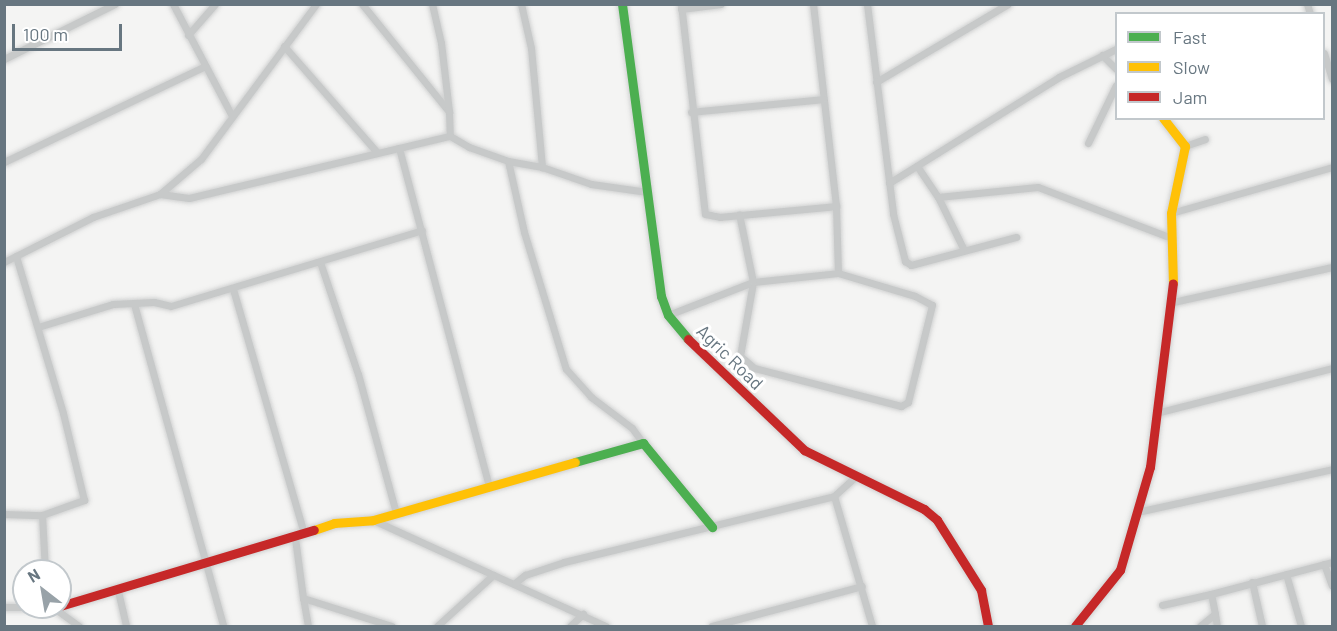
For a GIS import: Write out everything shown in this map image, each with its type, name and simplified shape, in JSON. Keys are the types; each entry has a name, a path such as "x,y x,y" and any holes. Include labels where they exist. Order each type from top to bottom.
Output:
{"street":[{"path":"4,59 115,4"},
{"path":"172,4 203,67 232,116"},
{"path":"188,35 215,4"},
{"path":"4,262 93,217 160,194 201,159 316,4"},
{"path":"362,4 449,111"},
{"path":"432,4 441,43 450,136"},
{"path":"521,4 531,48 542,166"},
{"name":"Agric Road","path":"622,4 661,296 669,315 681,332 804,450 854,478 924,509 937,520 981,590 988,627"},
{"path":"721,4 681,7 702,210 710,216 836,206"},
{"path":"813,4 822,99 836,206 838,273"},
{"path":"867,4 889,183 900,249 907,264 963,248 1016,237"},
{"path":"876,81 1008,4"},
{"path":"284,46 376,151"},
{"path":"889,183 1031,94 1115,49"},
{"path":"1102,55 1115,68"},
{"path":"1325,59 1332,79"},
{"path":"4,162 203,67"},
{"path":"1088,143 1115,88"},
{"path":"691,112 822,99"},
{"path":"1075,627 1120,570 1150,467 1160,412 1173,302 1169,237 1185,146 1165,120"},
{"path":"160,194 189,198 212,194 376,151 450,136 469,147 508,161 542,166 591,184 647,192"},
{"path":"1185,146 1205,140"},
{"path":"399,148 489,487"},
{"path":"508,161 524,232 566,369 591,397 632,428 712,527"},
{"path":"917,166 938,197 963,248"},
{"path":"1172,213 1332,167"},
{"path":"938,197 1038,187 1169,237"},
{"path":"669,315 753,282 838,273 915,296 932,305 908,402 901,406 743,362 740,356 753,282 739,214"},
{"path":"38,327 113,304 171,306 422,230"},
{"path":"4,514 42,515 84,500 38,327 16,256"},
{"path":"320,262 358,374 396,513"},
{"path":"1173,302 1332,267"},
{"path":"233,289 299,535 303,598 308,627"},
{"path":"134,304 223,627"},
{"path":"1160,412 1332,368"},
{"path":"72,602 118,591 334,523 373,520 643,443"},
{"path":"1137,512 1332,469"},
{"path":"514,583 525,575 564,562 834,496 854,478"},
{"path":"834,496 862,586 872,627"},
{"path":"42,515 44,559"},
{"path":"373,520 583,614 606,627"},
{"path":"1162,605 1332,562"},
{"path":"1324,564 1332,586"},
{"path":"1286,574 1301,627"},
{"path":"437,627 493,575"},
{"path":"1252,582 1262,627"},
{"path":"712,627 862,586"},
{"path":"118,591 126,627"},
{"path":"1211,594 1217,627"},
{"path":"303,598 392,627"},
{"path":"570,627 583,614"},
{"path":"1200,627 1215,614"}],"traffic: fast":[{"path":"622,4 661,296 668,315 688,339"},
{"path":"575,462 643,443 712,527"}],"traffic: slow":[{"path":"1165,120 1185,146 1171,213 1173,283"},
{"path":"314,530 334,523 373,520 575,462"}],"traffic: jam":[{"path":"1075,626 1120,570 1150,467 1173,283"},
{"path":"688,339 804,450 924,509 937,520 981,590 988,626"},
{"path":"72,602 314,530"}]}
